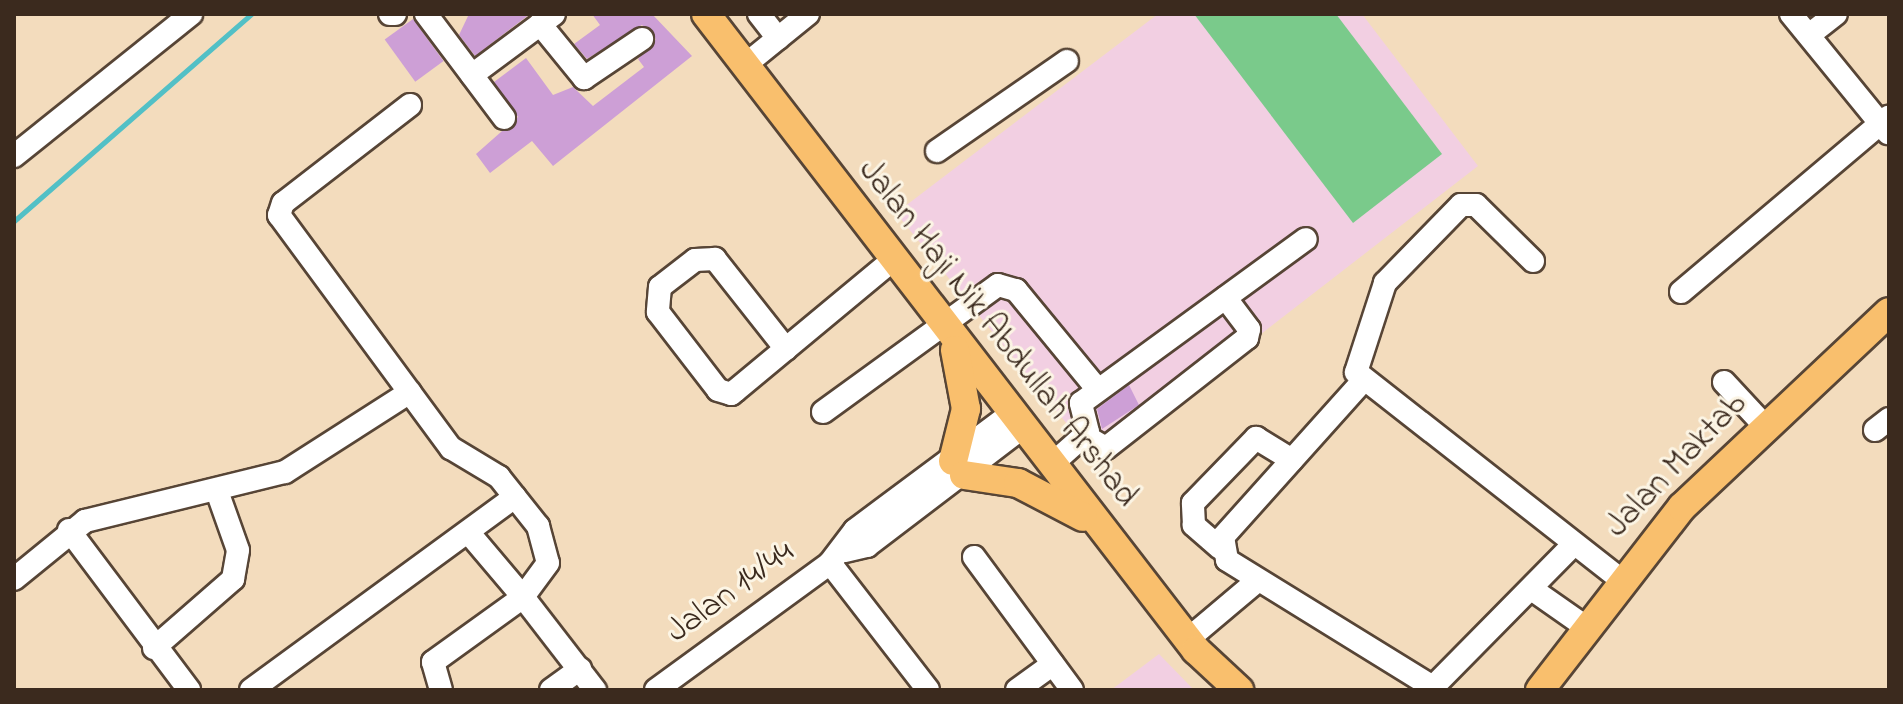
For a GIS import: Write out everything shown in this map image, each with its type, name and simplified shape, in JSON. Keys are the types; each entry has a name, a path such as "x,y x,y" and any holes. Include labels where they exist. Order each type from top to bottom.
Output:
{"main road":[{"name":"Jalan Haji Nik Abdullah Arshad","path":"706,14 941,325 1187,640 1239,690"},
{"name":"Jalan Maktab","path":"1537,690 1620,579 1764,425 1887,318"},
{"path":"941,325 965,391 958,468 1051,497 1121,554"}],"street":[{"path":"14,156 191,14"},
{"path":"426,14 504,118"},
{"path":"759,14 778,38"},
{"path":"745,65 808,14"},
{"path":"1681,292 1887,125 1791,14"},
{"path":"1809,35 1836,14"},
{"path":"472,75 547,19 584,78 642,39"},
{"path":"937,151 1067,61"},
{"path":"410,105 279,210 356,328 454,451 495,474 543,534 548,553 540,581 523,597 436,658 431,670 440,690"},
{"path":"1533,261 1476,205 1461,205 1385,283 1357,362 1361,383 1620,579"},
{"path":"1226,298 1249,329 1247,338 1106,448 1085,436 1078,407 1306,239"},
{"path":"786,349 715,259 695,260 660,287 658,312 722,393 735,391 786,349 894,259"},
{"path":"823,412 994,286 1010,287 1098,390"},
{"path":"1724,382 1764,425"},
{"path":"1220,548 1292,460 1361,383"},
{"path":"14,579 69,530 92,518 217,491 285,472 410,392"},
{"name":"Jalan 14/44","path":"656,690 838,557 855,530 958,468 1017,420"},
{"path":"1052,464 1085,436"},
{"path":"1292,460 1256,438 1193,503 1194,525 1257,581 1433,687 1533,590 1573,545"},
{"path":"154,648 233,579 238,550 217,491"},
{"path":"251,690 515,497"},
{"path":"69,530 154,648 189,690"},
{"path":"468,532 595,690"},
{"path":"838,557 928,690"},
{"path":"974,557 1072,690"},
{"path":"1187,640 1257,581"},
{"path":"1533,590 1583,625"},
{"path":"1017,690 1053,664"},
{"path":"551,690 580,669"}],"shaded area":[{"path":"1158,14 1362,14 1478,166 1097,461 896,213"},
{"path":"1159,654 1194,690 1111,690"}],"green space":[{"path":"1194,14 1336,14 1442,154 1353,223"}],"building":[{"path":"469,14 530,14 475,56 459,35"},
{"path":"592,14 652,14 692,56 553,166 532,141 490,173 476,154 518,117 494,82 526,58 553,95 573,87 593,106 644,67 638,59 656,39 642,25 587,59 574,44 600,25"},
{"path":"413,19 444,61 415,82 385,40"},
{"path":"1129,385 1139,405 1102,429 1097,409"}],"waterway":[{"path":"14,221 251,14"}]}
